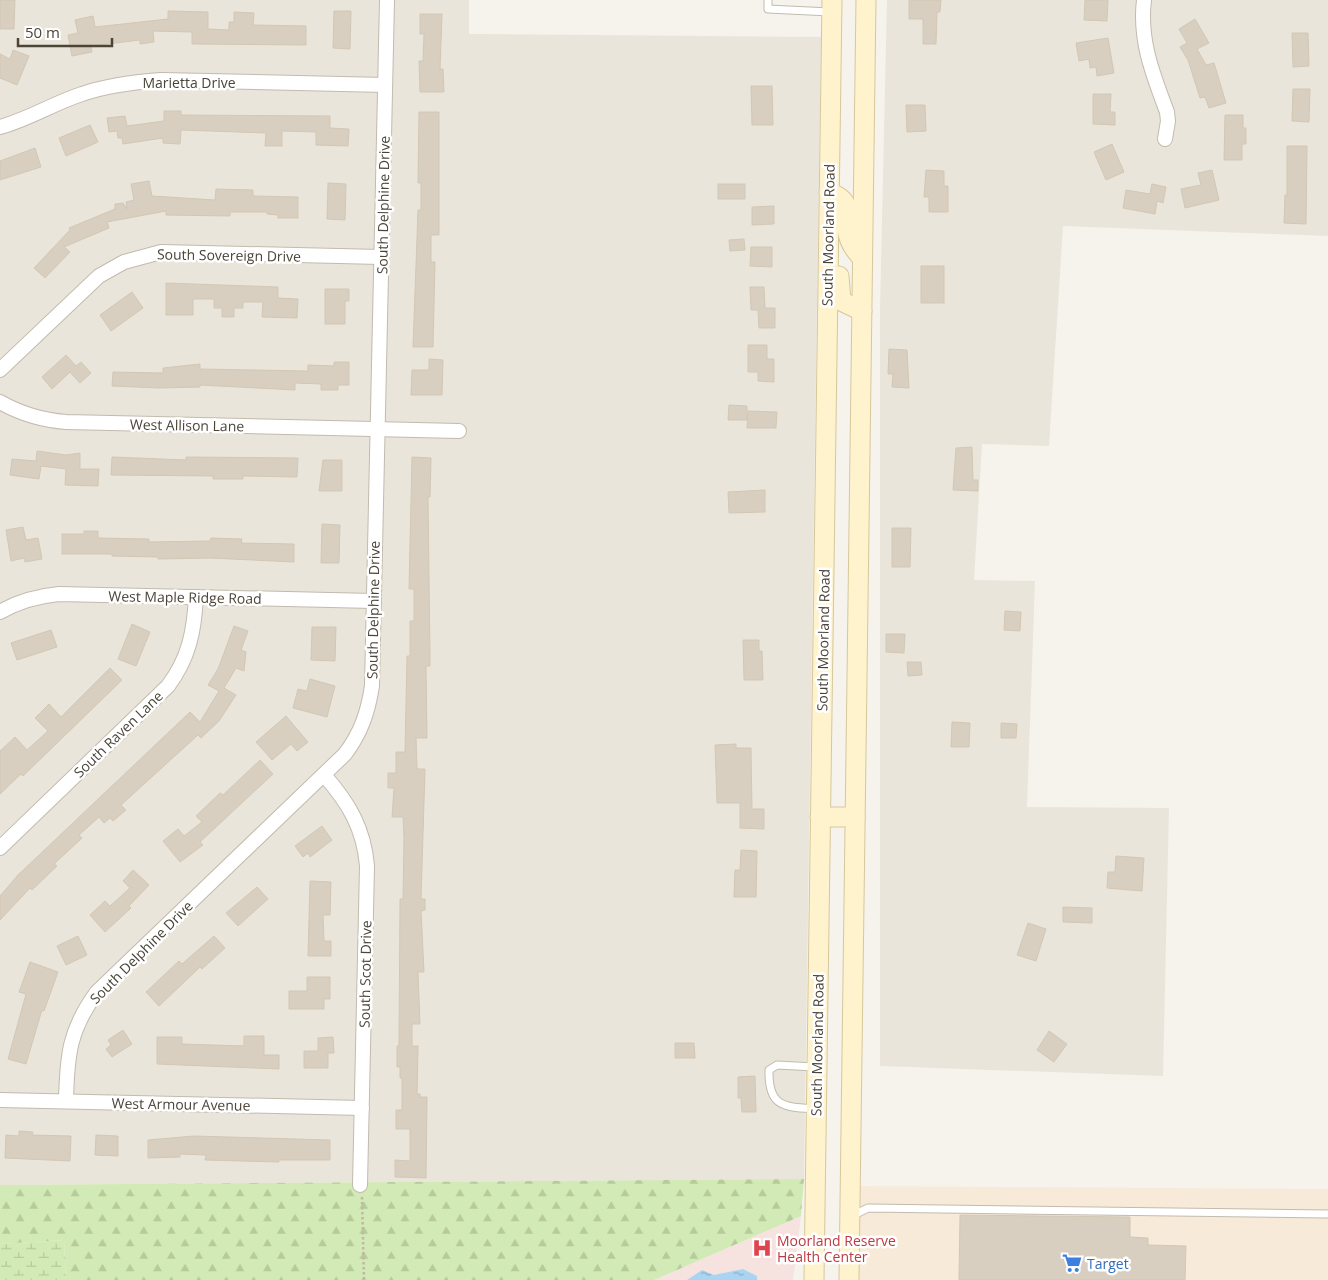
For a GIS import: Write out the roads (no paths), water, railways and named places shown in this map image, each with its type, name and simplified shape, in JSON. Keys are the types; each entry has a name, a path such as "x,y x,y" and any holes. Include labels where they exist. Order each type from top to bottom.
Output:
{"main road":[{"path":"849,1280 866,0"},
{"name":"South Moorland Road","path":"814,1280 832,6"},
{"path":"829,192 842,197 846,202 848,234 852,244 862,258"},
{"path":"828,242 840,278 841,301 862,311"},
{"path":"820,817 854,817"}],"street":[{"name":"South Delphine Drive","path":"66,1101 67,1063 70,1044 84,1009 97,992 324,776 356,740 369,706 372,686 388,0"},
{"path":"1144,0 1143,29 1147,55 1167,112 1168,121 1165,139"},
{"name":"Marietta Drive","path":"0,127 82,94 139,82 161,80 385,85"},
{"name":"South Sovereign Drive","path":"0,370 99,276 124,262 148,254 161,252 381,257"},
{"name":"West Allison Lane","path":"0,402 22,414 45,420 66,422 459,431"},
{"name":"West Maple Ridge Road","path":"0,612 19,602 41,596 374,601"},
{"name":"South Raven Lane","path":"0,848 168,686 178,672 192,638 196,597"},
{"name":"South Scot Drive","path":"324,776 350,808 361,828 368,866 360,1185"},
{"name":"West Armour Avenue","path":"0,1100 362,1108"}],"lane":[{"path":"768,0 768,9 832,6"},
{"path":"816,1109 780,1105 774,1099 768,1080 769,1070 777,1065 817,1067"},
{"path":"849,1218 868,1208 1328,1214"}],"water":[{"path":"743,1269 757,1276 757,1280 687,1280 702,1270 714,1275"}],"place":[{"name":"Moorland Reserve Health Center","path":"762,1248"},
{"name":"Target","path":"1072,1263"}]}
